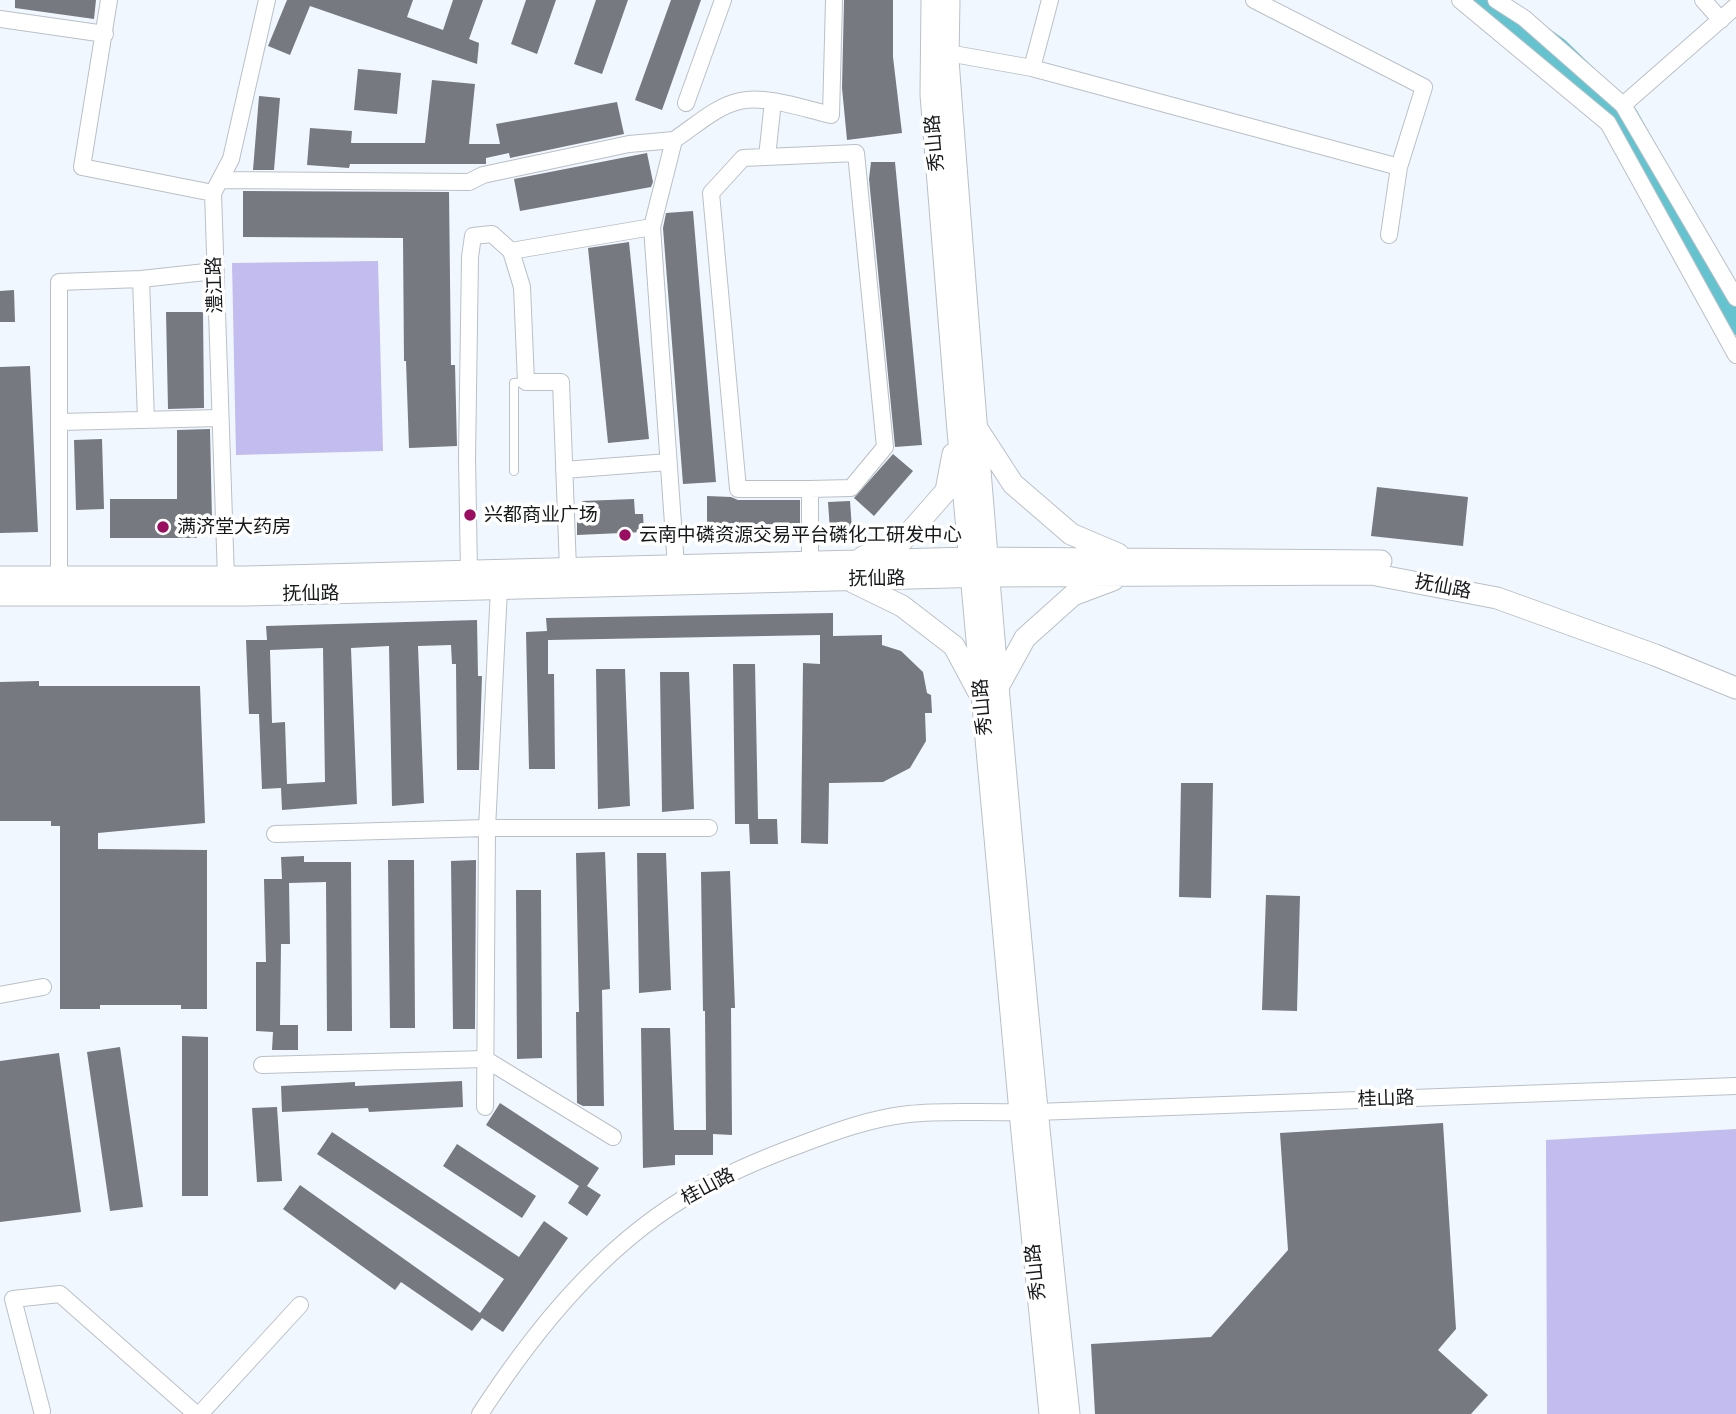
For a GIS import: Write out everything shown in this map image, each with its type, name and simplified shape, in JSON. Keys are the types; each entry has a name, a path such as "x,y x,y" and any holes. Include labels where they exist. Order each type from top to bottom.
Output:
{"main road":[{"name":"秀山路","path":"932,0 931,95 967,429 1028,1112 1050,1414"},
{"name":"秀山路","path":"949,0 948,53 967,429"},
{"path":"967,429 1013,484 1071,534 1128,567"},
{"path":"967,429 946,491 903,540 851,570 954,646 990,693 1025,638 1073,595 1128,567"},
{"name":"抚仙路","path":"1128,567 1372,559 1501,584 1660,641 1736,672"},
{"name":"抚仙路","path":"0,577 226,578 810,563 851,570"},
{"name":"抚仙路","path":"0,595 247,595 499,589 851,570 979,567 1128,567 1371,574 1497,598 1655,655 1736,688"},
{"name":"秀山路","path":"1028,1112 1069,1414"}],"street":[{"path":"109,0 82,167 216,187 469,182 483,175 616,147 674,141 717,110 740,100 773,101 831,115 834,0"},
{"name":"澧江路","path":"226,578 215,271 216,187 231,159 267,0"},
{"path":"686,103 723,0"},
{"path":"1032,68 1050,0"},
{"path":"1254,0 1424,87 1399,167 1389,235"},
{"path":"1460,0 1608,123 1736,355"},
{"path":"1496,0 1524,18 1623,105 1736,298"},
{"path":"1703,0 1721,20"},
{"path":"1623,105 1736,6"},
{"path":"0,19 105,34"},
{"path":"948,53 1032,68 1399,167"},
{"path":"767,157 773,101"},
{"path":"674,141 652,227 676,566"},
{"path":"856,153 885,447 850,488 810,489 738,489 711,193 743,158 856,153"},
{"path":"510,251 652,227"},
{"path":"469,572 467,458 470,257 473,236 492,234 510,251 522,287 526,382 561,382 568,569"},
{"path":"59,577 59,282 141,279 215,271"},
{"path":"141,279 146,420"},
{"path":"60,422 220,418"},
{"path":"564,470 668,462"},
{"path":"810,489 810,563"},
{"path":"485,1107 487,828 499,589"},
{"path":"275,834 487,828 709,828"},
{"path":"0,995 43,987"},
{"path":"262,1066 485,1059 613,1137"},
{"name":"桂山路","path":"480,1414 512,1364 569,1295 629,1238 686,1197 769,1156 846,1127 908,1114 1736,1086"},
{"path":"42,1411 13,1299 60,1294 198,1414 300,1305"}],"lane":[{"path":"514,471 514,383 526,382"}],"shaded area":[{"path":"378,261 383,451 236,455 232,263"},
{"path":"1736,1129 1736,1414 1547,1414 1546,1140"}],"building":[{"path":"15,0 96,0 94,19 15,8"},
{"path":"287,0 413,0 407,17 443,30 453,0 483,0 469,39 479,43 477,64 310,6 290,55 268,46"},
{"path":"526,0 556,0 537,54 511,44"},
{"path":"596,0 628,0 602,74 574,64"},
{"path":"671,0 701,0 662,110 635,100"},
{"path":"844,0 893,0 893,57 902,133 847,140 842,88"},
{"path":"358,69 401,73 397,114 354,110"},
{"path":"432,80 475,84 469,144 500,144 496,124 617,102 624,134 510,158 509,153 486,158 486,164 350,164 349,168 307,165 310,128 352,131 351,143 425,143"},
{"path":"259,96 280,98 274,170 253,170"},
{"path":"647,153 653,182 651,187 520,211 514,179"},
{"path":"871,162 895,162 922,445 895,447 869,179"},
{"path":"243,191 449,192 451,365 455,365 457,446 409,448 404,361 403,238 243,237"},
{"path":"693,211 716,482 683,484 663,228 666,213"},
{"path":"629,242 649,439 608,443 588,248"},
{"path":"14,290 15,322 0,322 0,291"},
{"path":"166,312 203,312 204,408 168,409"},
{"path":"30,366 38,532 0,533 0,367"},
{"path":"210,429 212,520 196,538 110,538 110,499 177,499 177,430"},
{"path":"102,439 104,509 76,510 74,440"},
{"path":"893,454 913,471 874,516 854,498"},
{"path":"1377,487 1468,497 1463,546 1371,536"},
{"path":"707,496 738,500 800,500 800,525 707,524"},
{"path":"634,499 635,514 643,514 644,532 577,535 577,516 583,515 582,501"},
{"path":"850,501 852,529 830,531 828,502"},
{"path":"833,613 833,636 882,635 882,645 901,651 923,672 927,693 931,695 932,713 925,713 926,741 910,768 883,782 829,783 828,844 801,843 803,663 820,664 820,635 548,640 548,674 554,674 555,769 529,769 526,632 547,631 546,618"},
{"path":"477,620 478,676 482,676 479,770 457,770 456,664 452,664 451,645 418,646 424,803 392,806 389,646 351,648 357,804 282,810 281,788 262,789 259,714 249,714 246,640 267,640 266,626","holes":["323,648 325,782 287,784 285,722 272,723 270,650"]},
{"path":"733,664 755,664 758,819 777,819 778,844 750,844 749,824 735,824"},
{"path":"596,669 625,669 630,806 598,809"},
{"path":"660,672 689,672 694,809 662,812"},
{"path":"39,681 39,686 200,686 205,823 98,833 98,849 207,850 207,1009 181,1009 181,1005 100,1005 100,1009 60,1009 60,826 51,826 51,821 0,821 0,682"},
{"path":"1181,783 1213,783 1211,898 1179,897"},
{"path":"605,852 610,989 602,990 604,1106 583,1106 577,1103 576,1012 579,1012 576,853"},
{"path":"637,853 666,853 671,990 639,993"},
{"path":"304,856 304,862 351,862 352,1031 327,1031 326,882 289,883 290,944 281,944 280,1025 298,1025 298,1050 272,1050 273,1032 256,1031 256,962 266,962 264,879 282,879 281,857"},
{"path":"388,860 414,860 415,1028 390,1028"},
{"path":"476,860 475,1029 453,1029 451,861"},
{"path":"730,871 735,1008 731,1008 732,1135 713,1134 713,1155 675,1155 675,1165 643,1168 641,1028 670,1028 674,1130 706,1130 701,872"},
{"path":"516,890 541,890 542,1058 517,1059"},
{"path":"1266,895 1300,896 1297,1011 1262,1010"},
{"path":"182,1036 208,1037 208,1196 182,1196"},
{"path":"120,1047 143,1207 110,1211 87,1052"},
{"path":"59,1053 81,1212 0,1222 0,1061"},
{"path":"462,1081 463,1107 369,1112 368,1108 282,1112 281,1086"},
{"path":"500,1103 599,1168 587,1186 601,1195 587,1216 568,1203 579,1186 486,1125"},
{"path":"277,1107 282,1181 257,1182 252,1108"},
{"path":"1443,1123 1456,1329 1438,1350 1488,1395 1471,1414 1095,1414 1091,1344 1211,1337 1288,1250 1280,1133"},
{"path":"332,1132 519,1257 544,1221 568,1238 503,1332 482,1318 472,1331 401,1282 395,1290 283,1209 300,1185 480,1313 504,1279 317,1154"},
{"path":"457,1144 536,1196 522,1218 443,1166"}],"waterway":[{"path":"1484,0 1556,52 1624,118 1736,320"}],"place":[{"name":"兴都商业广场","path":"470,515"},
{"name":"满济堂大药房","path":"163,527"},
{"name":"云南中磷资源交易平台磷化工研发中心","path":"625,535"}]}
